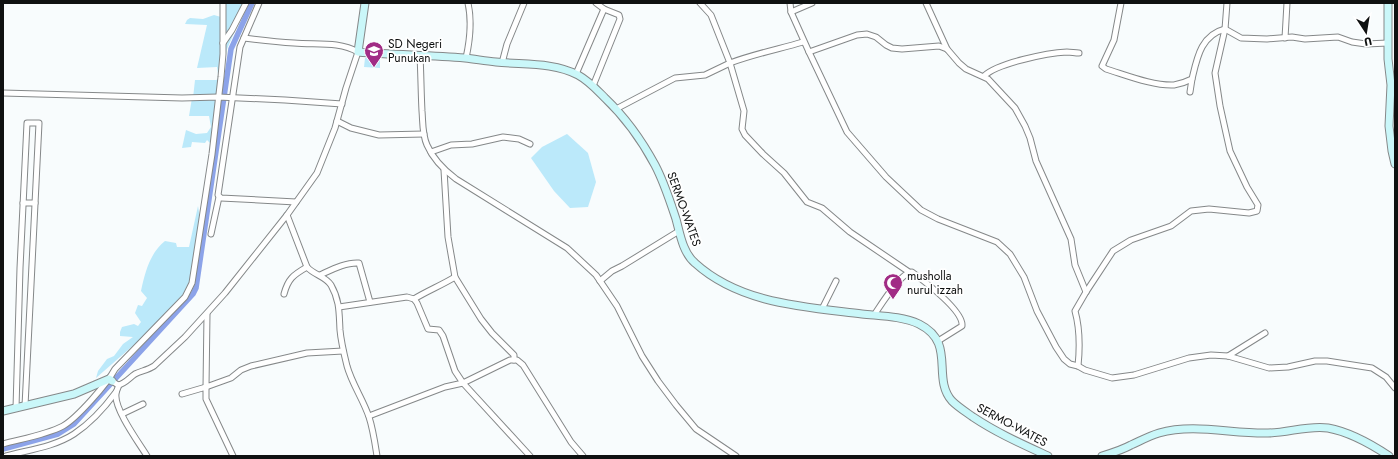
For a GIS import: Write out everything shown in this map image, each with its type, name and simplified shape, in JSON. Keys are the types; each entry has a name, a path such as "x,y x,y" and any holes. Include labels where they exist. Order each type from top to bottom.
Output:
{"main road":[{"path":"358,52 365,3"},
{"path":"1388,3 1388,60 1391,85 1389,126 1395,164"},
{"name":"SERMO-WATES","path":"358,52 466,58 502,63 547,66 576,74 593,86 616,109 642,140 665,188 686,252 693,261 713,277 740,291 768,300 808,308 894,318 916,323 930,330 938,340 945,384 952,400 983,424 1014,441 1048,456"},
{"path":"3,411 114,383"},
{"path":"1102,456 1130,446 1159,433 1178,430 1194,429 1269,433 1315,427 1329,428 1350,435 1366,442 1389,456"}],"street":[{"path":"147,456 122,414 116,400 114,383 115,369 185,297 192,283 220,97 223,43 223,3"},
{"path":"223,43 232,30 246,3"},
{"path":"466,58 469,46 470,14 468,3"},
{"path":"502,63 507,44 524,3"},
{"path":"593,86 620,19 618,15 604,9 596,3"},
{"path":"700,3 710,15 730,63 744,111 742,129 745,136 784,173 807,202 822,208 850,232 926,282 949,304 962,322 962,326 938,340"},
{"path":"790,3 791,12 803,42 847,132 886,177 921,210 938,219 997,242 1010,254 1024,277 1037,311 1056,347 1064,359 1070,364 1112,378 1134,375 1189,358 1211,355 1228,356 1269,368 1288,367 1321,361 1365,366 1379,372 1395,388"},
{"path":"791,12 812,3"},
{"path":"926,3 947,49 966,69 988,79 1016,108 1025,126 1036,161 1071,239 1075,265 1086,292"},
{"path":"1121,3 1114,40 1111,49 1102,64 1103,67 1153,83 1173,85 1181,84 1192,79"},
{"path":"1078,366 1080,350 1079,329 1075,311 1113,251 1131,240 1171,226 1191,211 1209,209 1249,214 1257,211 1258,205 1247,187 1230,151 1220,106 1215,73 1224,29 1227,3"},
{"path":"1285,38 1287,3"},
{"path":"211,234 219,197 218,190 240,47 257,4"},
{"path":"576,74 604,9"},
{"path":"1190,92 1200,49 1212,34 1218,30 1224,29 1241,38 1305,39 1338,37 1352,42 1366,44 1388,43"},
{"path":"809,52 857,35 867,34 876,37 892,48 902,49 939,46 947,49"},
{"path":"3,444 63,426 114,383 148,370 154,366 207,314 226,293 287,215 317,173 337,121 358,52 349,47 338,45 293,43 244,38"},
{"path":"616,109 675,78 705,75 751,55 803,42"},
{"path":"984,76 991,70 1020,60 1068,52 1079,53"},
{"path":"420,56 424,134 427,146 444,170 567,248 596,275 617,306 642,356 676,405 696,429 736,456"},
{"path":"3,93 182,98 220,97 342,104"},
{"path":"337,121 351,128 379,135 424,134"},
{"path":"16,408 27,123 39,123 25,406"},
{"path":"431,152 451,145 472,144 503,137 520,139 530,144"},
{"path":"444,170 448,237 455,277 481,319 492,333 514,355 514,360"},
{"path":"219,197 296,202"},
{"path":"23,203 35,203"},
{"path":"287,215 307,267 324,278 331,286 339,307 343,351 352,381 368,416 377,456"},
{"path":"600,282 612,271 679,231"},
{"path":"320,275 334,268 359,263 370,302"},
{"path":"284,294 286,284 291,278 307,267"},
{"path":"874,315 891,291 909,272"},
{"path":"414,299 423,293 441,286 455,277"},
{"path":"822,309 836,281"},
{"path":"339,307 408,297 414,299 428,328 439,330 443,336 455,371 463,383 530,456"},
{"path":"207,314 206,399 234,456"},
{"path":"1228,356 1265,334"},
{"path":"182,394 231,378 240,370 251,366 307,353 343,351"},
{"path":"368,416 445,387 463,383 510,360 517,360 524,365 571,442 583,456"},
{"path":"9,456 55,443 74,434 97,414 116,392"},
{"path":"122,414 143,404"}],"shaded area":[{"path":"225,3 247,3 227,49 223,72"},
{"path":"214,15 221,17 221,54 220,72 218,74 217,67 197,68 207,25 185,24 190,18 203,19"},
{"path":"365,58 380,59 380,68 364,67"},
{"path":"219,79 211,144 207,140 205,143 192,142 191,147 182,148 186,130 196,134 207,133 211,127 209,116 189,116 195,80"},
{"path":"567,134 588,153 596,182 588,207 570,208 554,191 531,158 542,147"},
{"path":"198,206 201,224 191,287 185,296 144,336 96,378 98,371 107,359 114,356 123,344 133,337 120,336 122,327 134,324 138,326 141,322 135,313 138,305 142,306 147,298 141,291 146,270 155,251 165,241 176,243 177,247 189,247"}],"waterway":[{"path":"3,449 58,434 74,424 193,294 196,288 231,49 252,3"}],"place":[{"name":"SD Negeri Punukan","path":"374,68"},
{"name":"musholla nurul izzah","path":"893,300"}]}
